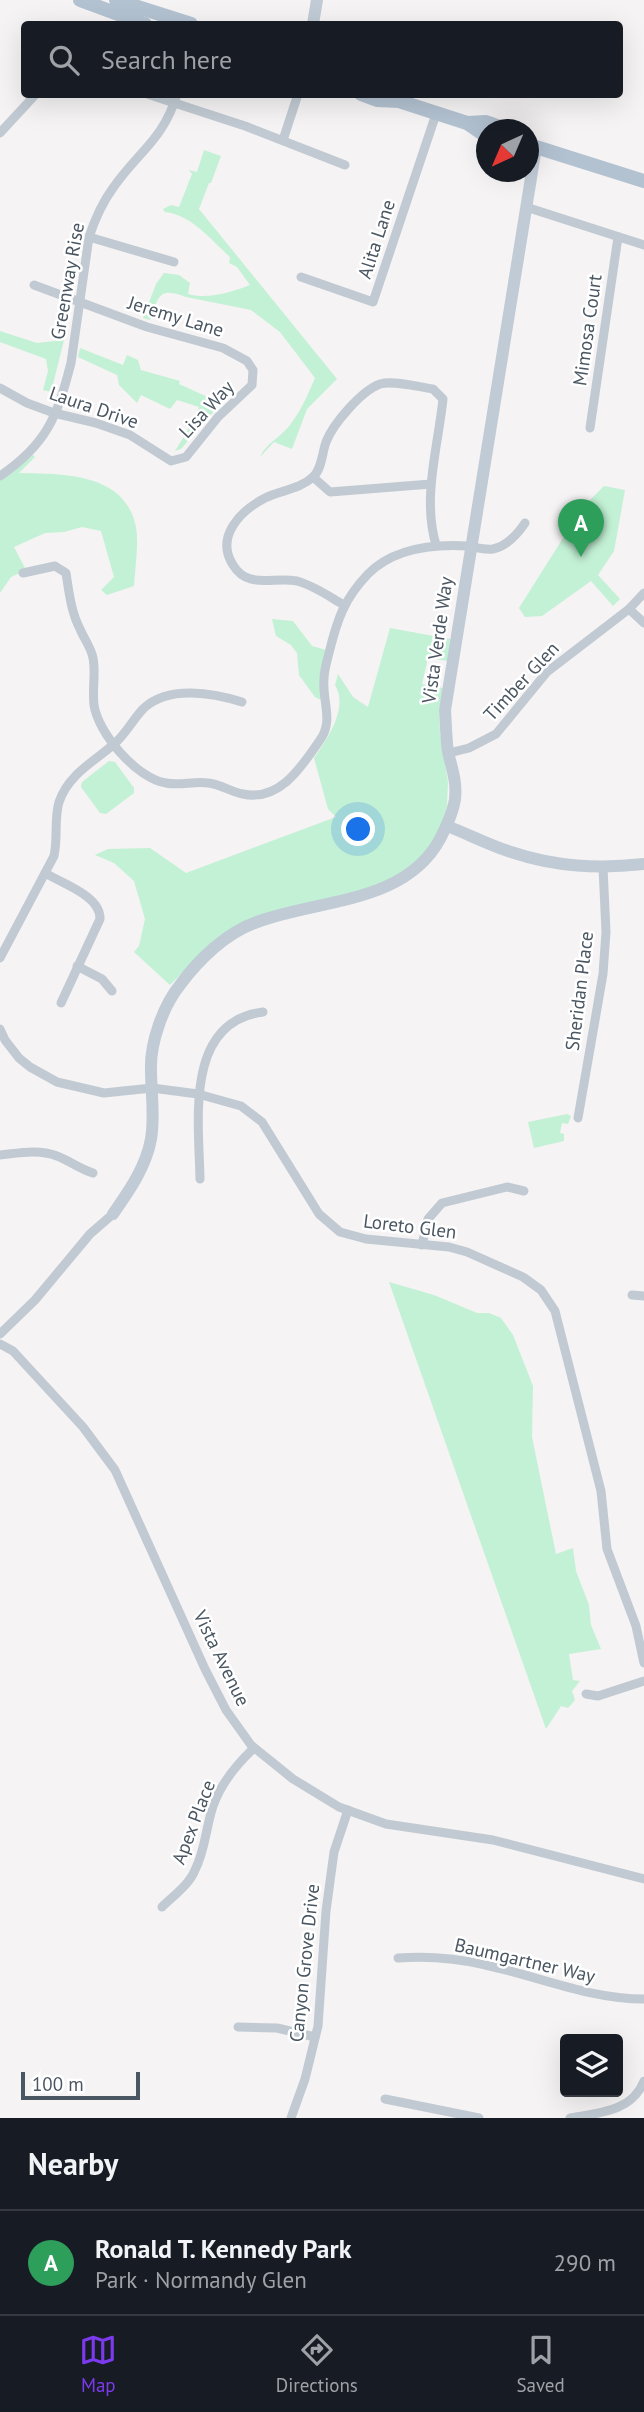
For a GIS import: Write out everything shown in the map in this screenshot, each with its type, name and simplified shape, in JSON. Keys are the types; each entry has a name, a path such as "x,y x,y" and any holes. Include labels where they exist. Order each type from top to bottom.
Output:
{"main road":[{"path":"80,0 137,21"},
{"path":"116,0 182,21"},
{"path":"371,98 395,98 467,123 476,129"},
{"path":"467,123 476,123"},
{"path":"539,147 644,181"}],"street":[{"path":"314,21 317,0"},
{"path":"0,133 32,98"},
{"path":"283,140 297,98"},
{"path":"176,99 345,165"},
{"name":"Greenway Rise","path":"0,477 37,447 54,413 71,363 89,237 95,218 114,186 159,135 176,99"},
{"name":"Alita Lane","path":"301,277 373,302 436,114"},
{"name":"Vista Verde Way","path":"113,1214 143,1167 151,1142 153,1125 150,1066 157,1031 180,984 224,938 257,922 370,893 394,884 420,867 434,850 447,826 454,802 456,780 449,752 445,710 528,182"},
{"path":"526,207 644,245"},
{"path":"89,237 174,262"},
{"name":"Mimosa Court","path":"590,428 618,237"},
{"name":"Jeremy Lane","path":"34,285 147,327 223,348 247,361 253,374"},
{"name":"Lisa Way","path":"176,461 186,457 218,417 252,385 253,374"},
{"path":"344,605 299,582 266,582 245,578 233,565 226,544 227,533 238,518 262,499 302,486 313,477 317,473 327,440 339,420 365,393 381,384 433,389 443,399 430,484 432,532 436,545"},
{"name":"Laura Drive","path":"0,388 27,403 54,413 130,435 171,461 176,461"},
{"path":"313,477 330,492 430,484"},
{"path":"23,573 55,566 66,573 70,603 79,629 93,655 94,709 128,763 147,777 166,783 208,783 252,795 273,792 286,785 321,738 326,729 328,715 324,678 338,618 352,592 382,562 400,553 436,545 493,549 510,541 525,523"},
{"name":"Timber Glen","path":"449,752 469,748 496,734 547,672 629,609 644,593"},
{"path":"629,609 644,623"},
{"path":"0,958 54,856 59,803 70,780 115,744 144,708 153,702 181,693 212,693 242,702"},
{"path":"447,826 537,860 581,867 644,864"},
{"name":"Sheridan Place","path":"578,1118 603,974 606,932 603,867"},
{"path":"45,873 94,901 100,910 100,919 61,1003"},
{"path":"77,966 102,979 112,991"},
{"path":"200,1179 198,1094 202,1068 216,1042 236,1021 246,1014 263,1012"},
{"name":"Loreto Glen","path":"0,1029 19,1058 30,1068 57,1082 104,1093 152,1088 198,1094 241,1105 262,1122 319,1214 329,1224 354,1237 449,1247 492,1261 541,1290 555,1311 601,1491 611,1566 636,1626 644,1662"},
{"path":"0,1155 32,1152 53,1154 93,1173"},
{"path":"422,1245 428,1219 442,1203 506,1187 524,1191"},
{"path":"0,1334 35,1300 90,1234 113,1214"},
{"path":"632,1295 644,1296"},
{"name":"Vista Avenue","path":"0,1344 13,1351 83,1427 115,1470 226,1710 254,1748 293,1779 348,1810 386,1824 493,1840 644,1879"},
{"path":"586,1694 598,1696 644,1681"},
{"name":"Apex Place","path":"162,1907 186,1884 195,1871 213,1806 223,1785 240,1761 254,1748"},
{"name":"Canyon Grove Drive","path":"291,2118 305,2080 315,2037 334,1853 348,1810"},
{"name":"Baumgartner Way","path":"398,1958 426,1956 484,1964 604,1996 644,1999"},
{"path":"238,2027 277,2028 315,2037"},
{"path":"570,2118 616,2110 630,2101 644,2081"},
{"path":"385,2099 479,2118"}],"green space":[{"path":"204,150 221,156 199,209 337,379 307,409 292,449 274,442 260,457 294,420 315,378 280,332 251,310 170,293 161,295 158,299 150,320 143,318 156,284 164,273 179,275 190,283 188,294 195,296 219,294 250,285 237,267 229,263 230,257 200,229 163,209 171,205 179,207 192,174 189,170 197,172"},
{"path":"0,331 37,343 64,340 51,392 43,390 48,371 46,359 0,342"},
{"path":"80,348 123,365 127,355 138,360 141,370 180,381 179,384 221,403 181,449 175,451 199,407 177,400 170,409 141,395 137,403 119,385 117,375 78,357"},
{"path":"33,455 35,457 19,473 54,474 90,480 119,495 130,509 137,534 134,586 107,595 101,590 114,577 101,531 82,527 45,533 14,547 26,570 11,577 0,593 0,480"},
{"path":"604,486 625,490 614,551 598,575 620,599 613,606 591,581 542,616 525,617 519,608 582,508"},
{"path":"272,619 293,621 312,646 326,650 320,677 321,700 315,697 299,675 297,653 291,645 276,636"},
{"path":"390,628 450,639 448,661 428,658 422,684 443,688 439,710 440,733 448,782 447,807 439,832 427,851 398,879 210,945 170,985 134,952 139,946 145,919 134,881 114,863 95,855 108,849 150,848 186,873 336,817 328,809 314,758 330,733 338,713 339,694 335,685 338,674 353,697 368,707"},
{"path":"109,761 115,762 134,788 134,793 106,814 100,813 81,787 82,782"},
{"path":"567,1114 571,1116 568,1124 562,1123 560,1133 564,1134 564,1141 534,1148 528,1122"},
{"path":"389,1282 434,1295 477,1313 489,1313 501,1318 513,1335 533,1386 532,1437 556,1554 573,1548 576,1571 589,1605 591,1625 601,1649 569,1654 573,1680 580,1681 572,1691 575,1700 568,1708 561,1706 546,1729"}],"place":[{"name":"Ronald T. Kennedy Park","path":"581,557"}]}
